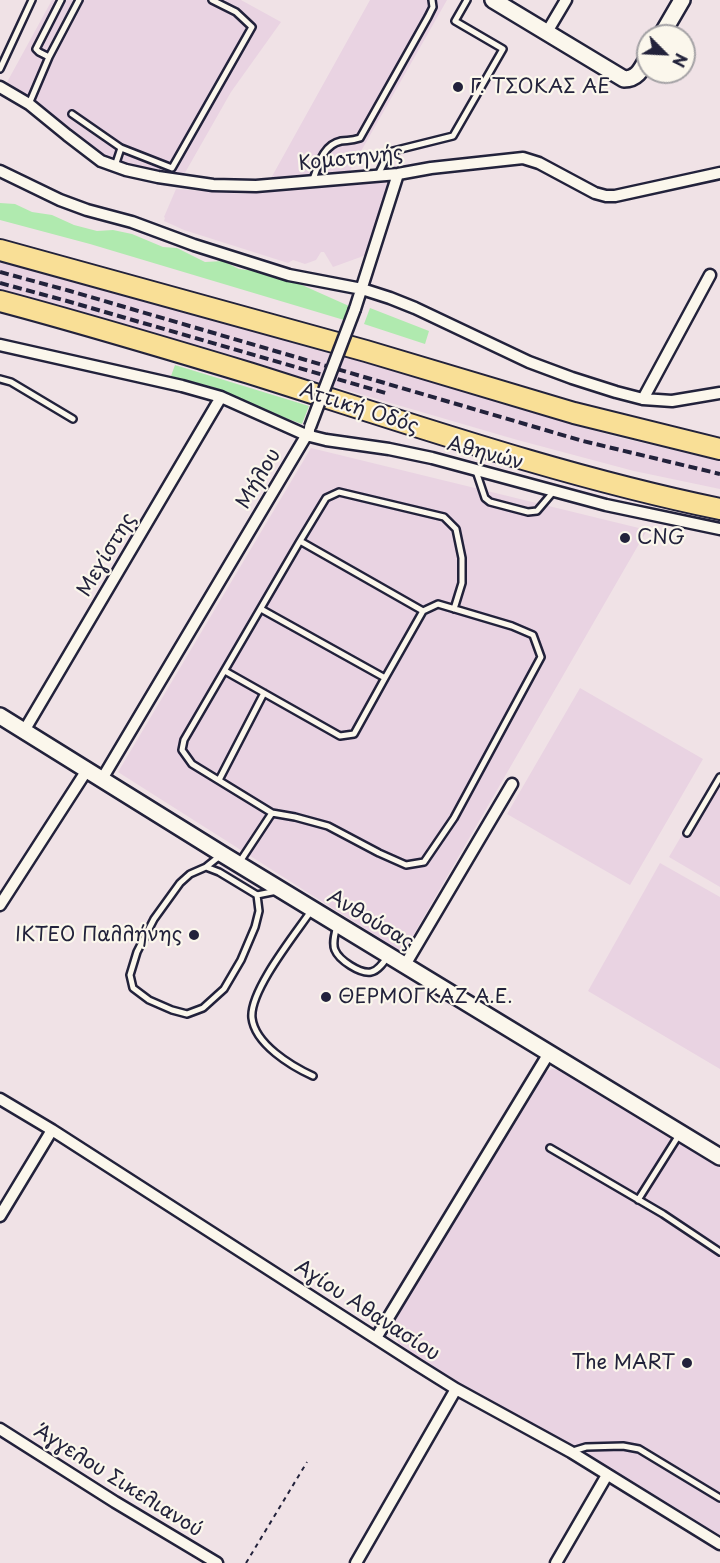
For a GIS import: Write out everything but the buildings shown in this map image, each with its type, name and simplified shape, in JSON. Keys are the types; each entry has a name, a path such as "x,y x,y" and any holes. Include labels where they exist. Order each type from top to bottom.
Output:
{"highway":[{"path":"0,250 366,351 574,412 720,449"},
{"name":"Αττική Οδός","path":"0,301 249,373 435,433 554,467 720,509"},
{"path":"0,315 209,366 249,373"}],"street":[{"path":"492,0 624,79 631,79 636,76"},
{"path":"547,32 566,0"},
{"path":"668,24 682,0"},
{"name":"Κομοτηνής","path":"0,87 29,105 90,154 114,167 213,185 256,186 312,182 523,158 539,163 595,193 615,196 720,173"},
{"path":"0,171 60,200 87,210 132,222 194,245 289,274 362,289 415,308 529,362 572,378 643,399 672,401 720,393"},
{"name":"Μήλου","path":"102,778 308,431 356,309 398,174"},
{"path":"643,399 710,275"},
{"name":"Αθηνών","path":"0,345 182,386 220,397 326,440 389,449 606,505 720,529"},
{"name":"Μεγίστης","path":"24,731 220,397"},
{"name":"Ανθούσας","path":"0,716 238,864 720,1157"},
{"path":"0,905 87,770"},
{"path":"405,965 512,784"},
{"path":"376,1338 549,1053"},
{"name":"Αγίου Αθανασίου","path":"0,1099 456,1389 571,1452 720,1544"},
{"path":"0,1216 52,1130"},
{"path":"356,1563 456,1389"},
{"name":"Άγγελου Σικελιανού","path":"0,1429 216,1563"},
{"path":"556,1563 607,1475"}],"lane":[{"path":"0,69 32,0"},
{"path":"49,57 36,50 61,0"},
{"path":"29,105 49,57 80,0"},
{"path":"72,114 121,148 172,168 252,27 236,12 212,0"},
{"path":"312,182 325,150 340,141 360,138 428,17 433,7 432,0"},
{"path":"378,176 389,152 453,136 503,49 455,21 467,0"},
{"path":"114,167 121,148"},
{"path":"137,173 142,156"},
{"path":"0,379 11,382 73,418"},
{"path":"476,470 485,498 490,502 528,512 537,511 554,491"},
{"path":"225,670 340,736 354,734 423,611 438,604 454,609 512,626 533,635 541,657 454,818 424,862 406,865 328,826 272,813 192,764 182,750 184,741 225,670 261,609 300,541 326,498 339,492 444,517 456,529 462,558 462,583 454,609"},
{"path":"300,541 423,611"},
{"path":"261,609 386,678"},
{"path":"219,780 264,693"},
{"path":"687,833 720,777"},
{"path":"238,864 272,813"},
{"path":"222,854 180,883 154,919 137,952 130,975 134,988 149,1000 172,1010 187,1014 203,1008 224,989 241,960 255,927 259,910 257,895"},
{"path":"206,867 219,872 257,895 282,890"},
{"path":"312,909 259,990 253,1004 252,1017 256,1033 279,1056 313,1076"},
{"path":"338,924 334,949 341,960 360,970 371,972 380,967 389,955"},
{"path":"639,1200 681,1132"},
{"path":"550,1148 663,1214 720,1252"},
{"path":"571,1452 586,1447 623,1446 639,1449 720,1498"}],"path":[{"path":"246,1563 307,1462"}],"shaded area":[{"path":"52,0 241,0 281,22 231,92 182,178 131,168 101,156 25,95 6,84"},
{"path":"370,0 447,0 348,174 270,180"},
{"path":"392,179 369,254 333,267 324,252 321,252 316,260 305,264 293,260 288,263 184,230 164,221 176,189 242,194"},
{"path":"0,255 613,436 720,461 720,489 634,471 514,439 0,289"},
{"path":"311,448 647,530 403,953 118,772"},
{"path":"580,688 703,759 630,885 507,814"},
{"path":"720,770 720,887 669,857"},
{"path":"660,863 720,897 720,1069 588,991"},
{"path":"552,1069 561,1070 720,1168 720,1537 401,1348 395,1336 394,1320 535,1086 546,1072"}],"green space":[{"path":"0,203 15,204 32,212 52,215 74,225 97,231 113,230 132,234 163,247 177,248 205,262 223,261 239,269 264,272 293,281 349,306 344,320 90,244 0,220"},
{"path":"370,308 429,331 425,344 364,324"},
{"path":"175,365 309,406 302,424 213,387 171,376"}],"railway":[{"path":"0,272 583,441 720,474"},
{"path":"0,283 389,394"}],"place":[{"name":"Γ. ΤΣΟΚΑΣ ΑΕ","path":"458,87"},
{"name":"CNG","path":"625,538"},
{"name":"ΙΚΤΕΟ Παλλήνης","path":"194,935"},
{"name":"ΘΕΡΜΟΓΚΑΖ Α.Ε.","path":"326,997"},
{"name":"The MART","path":"687,1363"}]}
